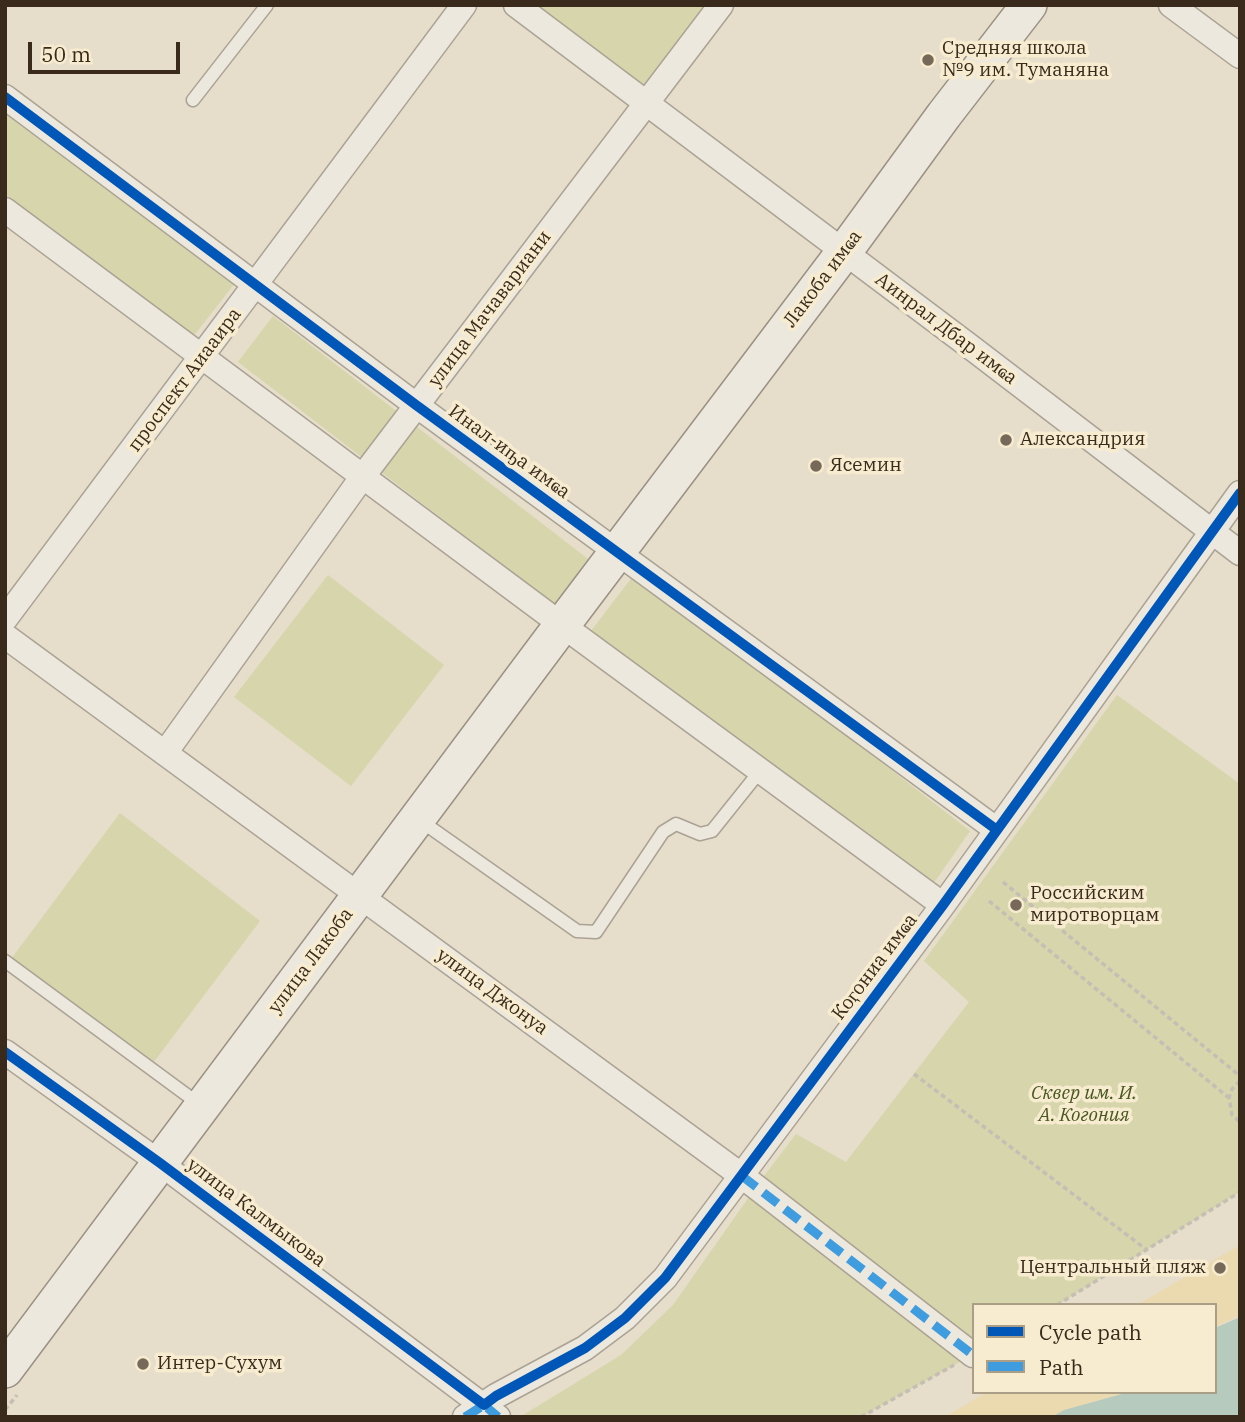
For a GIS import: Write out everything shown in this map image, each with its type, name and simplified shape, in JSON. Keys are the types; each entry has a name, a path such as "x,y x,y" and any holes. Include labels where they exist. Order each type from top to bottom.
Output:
{"main road":[{"name":"Лакоба имҩа","path":"616,553 1029,5"},
{"name":"улица Лакоба","path":"5,1370 616,553"}],"street":[{"name":"проспект Аиааира","path":"5,619 464,5"},
{"name":"Аинрал Дбар имҩа","path":"516,5 1240,553"},
{"name":"улица Мачавариани","path":"165,753 363,476 721,5"},
{"path":"1171,5 1240,57"},
{"name":"Инал-иҧа имҩа","path":"5,97 616,553 997,830"},
{"path":"5,210 943,905"},
{"name":"Коӷониа имҩа","path":"482,1413 496,1396 584,1348 625,1318 665,1278 943,905 1240,493"},
{"name":"улица Джонуа","path":"5,636 742,1175 972,1353"},
{"name":"улица Калмыкова","path":"5,1052 160,1163 482,1413"}],"lane":[{"path":"193,100 267,5"},
{"path":"417,819 577,931 596,932 663,832 676,824 700,834 712,831 760,771"},
{"path":"5,961 202,1106"}],"path":[{"path":"1003,882 1240,1079 1229,1098 1232,1115 1240,1122"},
{"path":"989,901 1229,1098"},
{"path":"914,1074 1147,1250"},
{"path":"1059,1303 1240,1192"},
{"path":"861,1417 972,1355"}],"green space":[{"path":"533,5 715,5 648,92"},
{"path":"5,106 235,283 192,338 5,194"},
{"path":"273,316 601,569 566,614 238,362"},
{"path":"636,572 970,831 931,887 591,631"},
{"path":"328,575 444,665 351,786 234,697"},
{"name":"Сквер им. И. А. Когония","path":"1117,695 1240,784 1240,1192 1060,1303 972,1303 972,1355 861,1417 520,1417 621,1355 673,1305 796,1134 846,1162 969,1002 924,961"},
{"path":"120,813 260,921 150,1067 8,963"}],"sand":[{"name":"Центральный пляж","path":"1240,1245 1240,1315 1217,1326 1217,1303 1140,1303"},
{"path":"984,1394 1122,1394 1064,1410 1055,1417 945,1417"}],"shaded area":[{"path":"1240,1317 1240,1417 1052,1417 1064,1410 1122,1394 1217,1394 1217,1327"}],"marked path":[{"path":"742,1176 972,1354"},
{"path":"465,1417 484,1405 498,1417"}],"cycle path":[{"path":"5,97 416,405 997,830"},
{"path":"5,1052 160,1163 484,1405 585,1348 625,1318 665,1278 943,905 1240,493"}],"place":[{"name":"Средняя школа №9 им. Туманяна","path":"928,60"},
{"name":"Александрия","path":"1006,440"},
{"name":"Ясемин","path":"816,466"},
{"name":"Российским миротворцам","path":"1016,905"},
{"name":"Центральный пляж","path":"1220,1268"},
{"name":"Интер-Сухум","path":"143,1364"}]}
